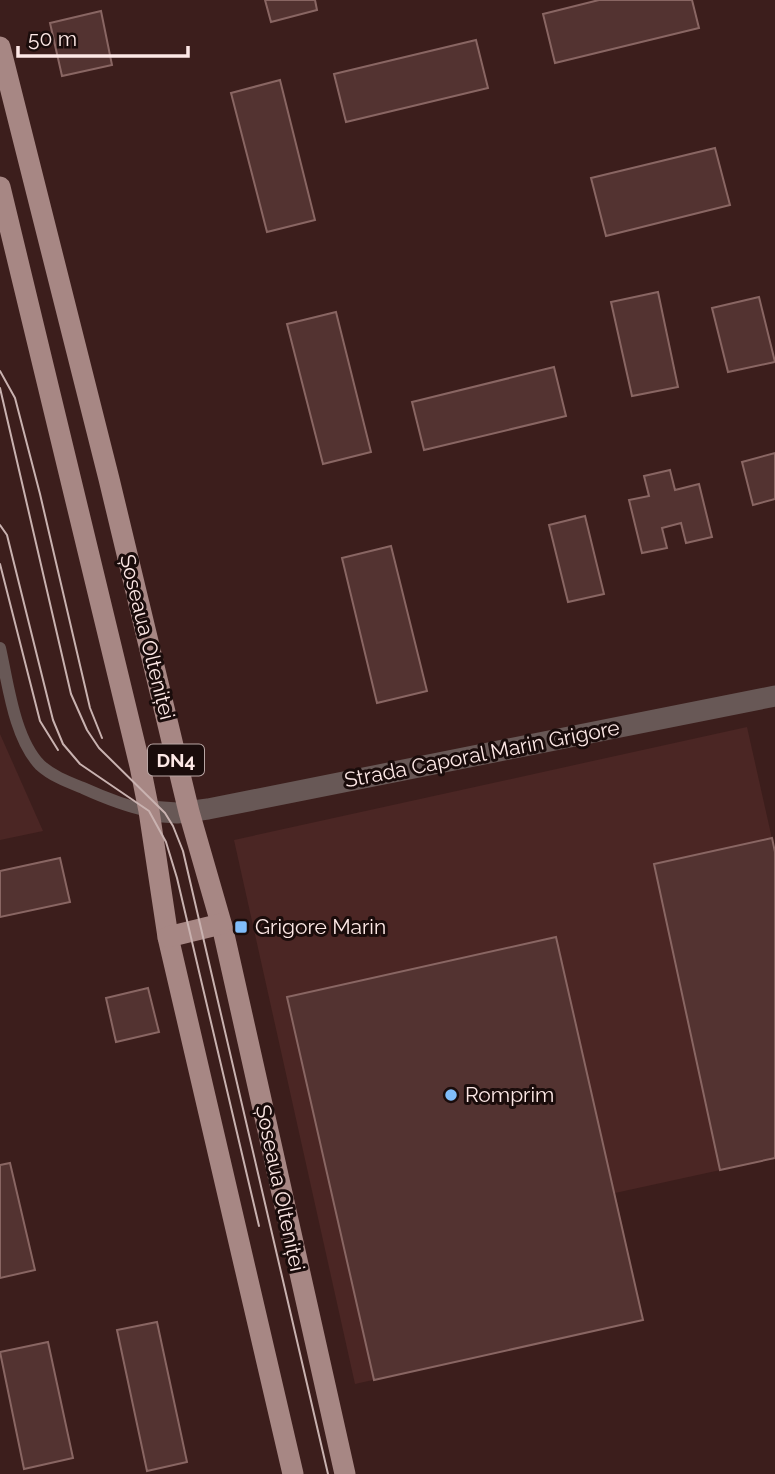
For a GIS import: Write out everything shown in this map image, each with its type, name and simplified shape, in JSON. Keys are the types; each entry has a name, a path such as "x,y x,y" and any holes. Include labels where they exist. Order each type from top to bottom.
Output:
{"main road":[{"name":"Șoseaua Olteniței","path":"0,47 109,479 188,812 221,924 345,1474"},
{"name":"Șoseaua Olteniței","path":"0,187 7,249 149,811 168,937 293,1474"},
{"path":"168,937 221,924"}],"street":[{"name":"Strada Caporal Marin Grigore","path":"149,811 188,812 775,696"}],"lane":[{"path":"0,648 21,732 39,764 55,776 108,800 149,811"}],"shaded area":[{"path":"747,727 775,852 775,1158 615,1193 643,1320 355,1384 234,840"},
{"path":"0,734 43,831 0,840"}],"building":[{"path":"265,0 315,0 317,10 271,22"},
{"path":"599,0 692,0 699,28 555,63 543,14"},
{"path":"101,11 112,65 62,76 50,23"},
{"path":"476,40 488,88 346,122 334,74"},
{"path":"280,80 315,220 267,232 231,93"},
{"path":"715,148 730,205 606,236 591,178"},
{"path":"658,292 678,387 632,396 611,302"},
{"path":"759,297 775,362 728,372 712,308"},
{"path":"336,312 371,452 323,464 287,324"},
{"path":"554,367 566,416 424,450 412,402"},
{"path":"775,453 775,499 753,505 742,462"},
{"path":"670,470 675,490 699,484 712,537 686,543 681,523 662,528 667,548 642,553 629,500 649,496 644,476"},
{"path":"585,516 604,594 568,602 549,525"},
{"path":"391,546 427,691 377,703 342,558"},
{"path":"772,838 775,852 775,1158 720,1170 654,864"},
{"path":"60,858 70,902 0,917 0,871"},
{"name":"Romprim","path":"556,937 643,1320 374,1380 287,997"},
{"path":"148,988 159,1032 116,1042 106,998"},
{"path":"10,1163 35,1270 0,1278 0,1165"},
{"path":"157,1322 187,1462 147,1471 117,1330"},
{"path":"48,1342 73,1458 24,1469 0,1352"}],"tram line":[{"path":"0,371 15,398 90,708 102,738"},
{"path":"0,388 71,694 87,730 99,748 165,813 183,851 328,1474"},
{"path":"0,525 7,535 53,720 63,744 80,764 149,811 166,842 177,878 259,1226"},
{"path":"0,564 40,721 58,750"}],"place":[{"name":"Grigore Marin","path":"241,927"},
{"name":"Romprim","path":"451,1095"}]}
